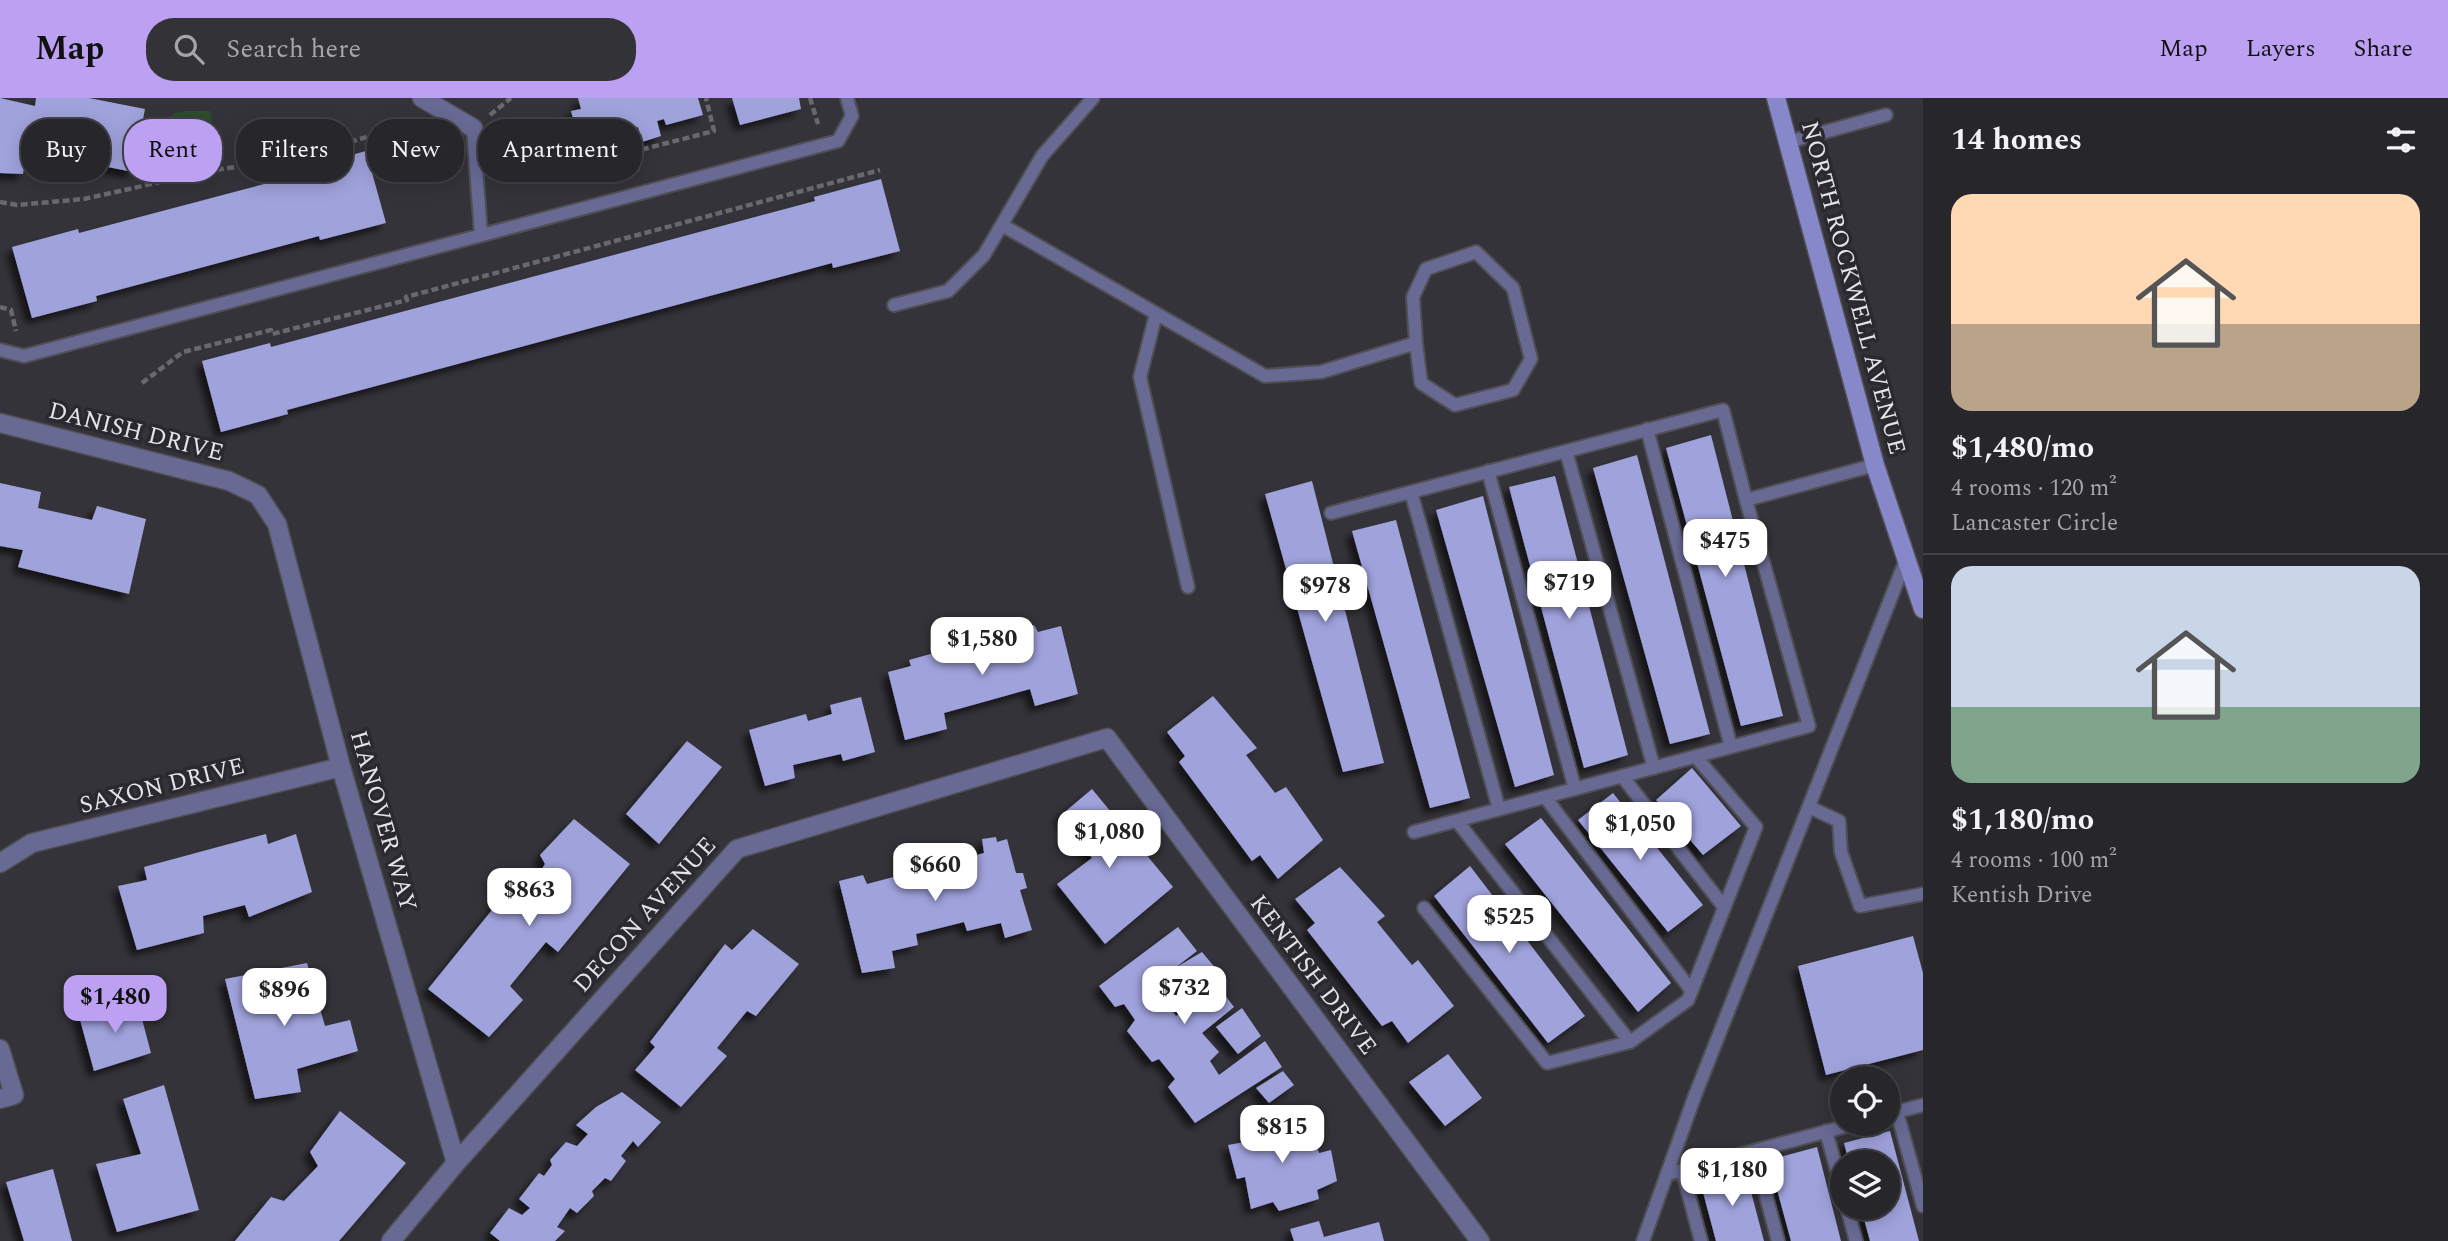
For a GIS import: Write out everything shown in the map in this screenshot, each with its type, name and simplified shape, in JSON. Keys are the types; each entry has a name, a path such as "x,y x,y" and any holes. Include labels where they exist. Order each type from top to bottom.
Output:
{"main road":[{"name":"NORTH ROCKWELL AVENUE","path":"1776,98 1875,466 1905,562 1923,609"}],"street":[{"path":"418,104 473,128"},
{"name":"DANISH DRIVE","path":"0,423 229,481 258,495"},
{"name":"HANOVER WAY","path":"258,495 277,524 341,767 456,1163"},
{"name":"DECON AVENUE","path":"391,1241 456,1163 737,849 1107,738"},
{"name":"KENTISH DRIVE","path":"1107,738 1480,1241"},
{"name":"SAXON DRIVE","path":"0,863 32,843 341,767"},
{"path":"0,1049 14,1095 0,1099"}],"lane":[{"path":"0,350 24,356 838,141 852,116 847,98"},
{"path":"894,305 948,291 984,255 1042,156 1093,98"},
{"path":"1788,142 1886,115"},
{"path":"473,128 481,234"},
{"path":"1002,225 1265,376 1321,372 1416,343"},
{"path":"1476,252 1513,288 1531,359 1513,390 1455,405 1420,383 1416,343 1413,298 1426,269 1476,252"},
{"path":"1156,314 1140,377 1188,587"},
{"path":"1331,513 1723,410 1809,726 1414,832"},
{"path":"1647,429 1731,747"},
{"path":"1566,451 1654,768"},
{"path":"1746,500 1875,466"},
{"path":"1488,471 1575,789"},
{"path":"1411,492 1499,809"},
{"path":"1643,1241 1694,1098 1905,562"},
{"path":"1424,908 1547,1063 1630,1042 1688,1000 1756,827 1696,757"},
{"path":"1622,776 1724,907"},
{"path":"1545,797 1691,990"},
{"path":"1809,807 1839,821 1841,852 1860,906 1923,894"},
{"path":"1457,821 1630,1042"},
{"path":"1900,1111 1923,1105"},
{"path":"1668,1174 1830,1130"},
{"path":"1826,1131 1831,1150"},
{"path":"1900,1135 1923,1206"},
{"path":"1754,1151 1777,1241"},
{"path":"1682,1170 1701,1241"},
{"path":"1850,1220 1856,1241"}],"path":[{"path":"473,128 530,134 565,126 573,161 593,162 714,131 706,98"},
{"path":"0,202 17,205 84,199 214,170 290,160 410,124 418,104"},
{"path":"142,383 183,352 271,330 272,334 407,300 406,297 880,170"}],"green space":[{"path":"210,111 211,119 168,119 175,113"}],"building":[{"path":"0,98 35,106 36,98 89,98 145,109 143,119 124,119 124,170 110,167 110,119 21,119 21,174 0,173"},
{"path":"578,98 698,98 703,115 666,125 664,119 657,121 661,136 642,142 642,119 573,119 571,111 581,109"},
{"path":"732,98 799,98 801,109 740,125"},
{"path":"366,151 367,182 375,182 386,223 320,240 319,236 96,296 97,301 32,318 12,247 78,229 79,233 272,182 353,182 353,155"},
{"path":"881,179 900,251 833,268 832,263 287,410 288,414 221,432 202,361 270,343 271,347 815,201 814,197"},
{"path":"1711,435 1783,716 1741,726 1666,448"},
{"path":"1637,455 1710,734 1670,744 1593,468"},
{"path":"1555,476 1628,755 1584,768 1509,487"},
{"path":"1312,481 1384,763 1343,772 1265,494"},
{"path":"0,483 41,492 38,508 92,520 97,506 146,519 129,594 18,567 23,550 0,546"},
{"path":"1483,496 1554,775 1515,787 1436,510"},
{"path":"1396,520 1470,798 1430,808 1352,531"},
{"path":"1034,625 1038,632 1061,626 1078,694 1035,706 1030,689 944,713 947,729 905,740 888,672 911,666 909,660"},
{"path":"1213,696 1257,748 1246,755 1275,793 1286,787 1323,840 1278,879 1260,855 1252,861 1179,762 1185,756 1167,732"},
{"path":"861,697 875,752 843,761 841,754 793,765 795,778 765,786 749,730 806,714 808,721 832,714 830,705"},
{"path":"687,741 722,767 659,844 626,814"},
{"path":"1692,768 1741,826 1703,855 1656,800"},
{"path":"1092,789 1173,887 1105,944 1057,884 1092,858 1060,816"},
{"path":"1613,793 1703,905 1668,932 1578,820"},
{"path":"1541,818 1671,983 1638,1012 1505,844"},
{"path":"574,819 630,864 558,952 546,942 510,986 523,1000 489,1037 428,989 500,900 515,911 545,864 540,855"},
{"path":"266,834 268,844 296,834 312,892 249,917 245,905 203,916 204,933 137,950 118,886 147,880 144,867"},
{"path":"996,837 997,842 1007,839 1016,873 1023,873 1027,888 1020,890 1032,930 1005,938 1001,923 967,931 964,922 916,934 918,945 892,951 895,968 862,973 839,881 863,875 867,884 984,853 982,839"},
{"path":"1470,866 1585,1016 1548,1043 1434,896"},
{"path":"1340,867 1385,916 1377,922 1412,965 1418,960 1454,1006 1408,1043 1392,1021 1382,1026 1307,930 1315,923 1295,899"},
{"path":"1178,927 1197,951 1162,978 1178,997 1168,1005 1176,1016 1218,986 1234,1007 1202,1033 1219,1052 1210,1061 1219,1075 1265,1041 1282,1067 1195,1123 1168,1087 1175,1079 1159,1059 1152,1062 1127,1031 1135,1020 1124,1004 1115,1007 1099,986"},
{"path":"753,929 799,964 756,1016 747,1011 717,1048 727,1056 681,1107 635,1070 655,1047 650,1042 725,944 732,950"},
{"path":"1913,936 1923,973 1923,1050 1861,1066 1830,1066 1830,1074 1826,1075 1798,966"},
{"path":"1202,952 1222,976 1196,994 1175,968"},
{"path":"307,963 325,1026 350,1020 358,1051 297,1069 301,1092 255,1099 225,979"},
{"path":"137,1000 151,1053 94,1071 79,1016"},
{"path":"1242,1008 1261,1036 1238,1054 1216,1027"},
{"path":"1448,1054 1482,1098 1445,1126 1409,1082"},
{"path":"1283,1071 1294,1085 1269,1103 1256,1088"},
{"path":"164,1085 199,1210 117,1232 96,1164 141,1154 123,1099"},
{"path":"622,1092 661,1122 638,1147 633,1141 621,1156 626,1161 611,1181 605,1178 592,1191 594,1196 577,1213 570,1208 557,1227 565,1231 555,1241 500,1241 490,1233 509,1208 522,1215 530,1208 519,1199 539,1173 544,1176 552,1165 550,1160 566,1142 577,1146 588,1134 576,1125 596,1107"},
{"path":"340,1111 406,1163 339,1241 235,1241 271,1197 284,1201 318,1166 310,1152"},
{"path":"1288,1117 1292,1127 1310,1124 1319,1153 1331,1150 1337,1181 1317,1190 1319,1199 1279,1211 1273,1202 1251,1209 1245,1177 1237,1179 1228,1145 1250,1141 1247,1129"},
{"path":"1871,1136 1891,1136 1895,1150 1846,1150 1844,1143"},
{"path":"1817,1147 1830,1198 1830,1220 1836,1220 1841,1241 1791,1241 1769,1160"},
{"path":"53,1169 72,1241 24,1241 6,1182"},
{"path":"1745,1169 1764,1241 1716,1241 1700,1181"},
{"path":"1900,1169 1919,1241 1870,1241 1864,1220 1900,1220"},
{"path":"1319,1221 1324,1237 1379,1222 1384,1241 1294,1241 1290,1229"}]}
